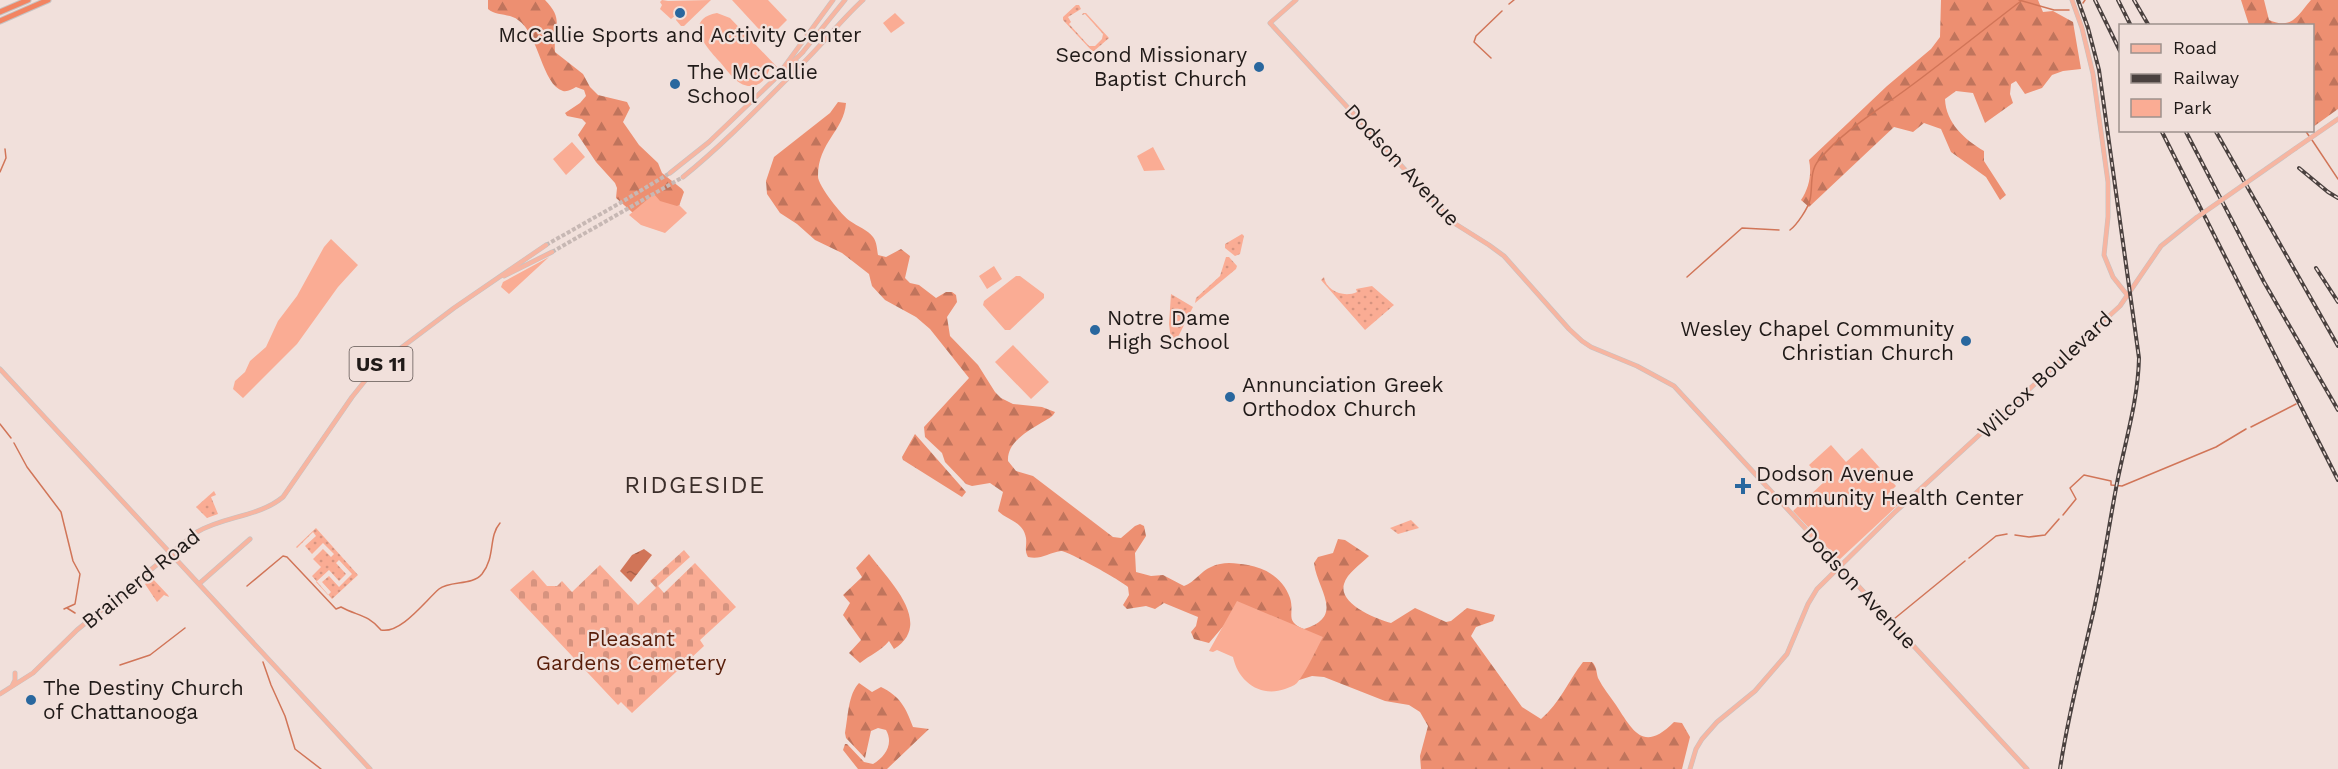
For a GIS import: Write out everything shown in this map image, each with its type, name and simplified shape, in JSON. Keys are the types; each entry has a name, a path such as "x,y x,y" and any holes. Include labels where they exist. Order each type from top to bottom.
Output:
{"highway":[{"path":"0,12 28,0"},
{"path":"0,21 48,0"}],"main road":[{"path":"768,86 833,0"},
{"path":"782,82 845,0"},
{"path":"854,0 858,4"},
{"path":"683,177 729,137 800,66 835,26 863,0"},
{"name":"Dodson Avenue","path":"1296,0 1270,23 1454,223 1504,256 1582,341 1637,366 1674,387 2027,769"},
{"path":"2072,0 2082,28 2093,74 2108,182 2108,217 2104,255 2113,277 2128,296"},
{"path":"670,173 721,130 803,52"},
{"name":"Wilcox Boulevard","path":"1690,769 1702,739 1755,691 1787,654 1812,596 1840,567 1892,516 2109,316 2128,296 2161,246 2196,218 2338,119"},
{"path":"721,130 729,137"},
{"name":"Brainerd Road","path":"0,694 38,669 77,630 210,524 270,506 284,498 365,379 386,360 546,245"},
{"name":"Brainerd Road","path":"492,282 552,252"},
{"path":"0,369 172,552 370,769"},
{"path":"200,583 249,539"},
{"path":"12,687 15,673"}],"green space":[{"path":"488,0 545,0 555,13 557,24 555,52 583,74 590,87 598,95 627,102 630,108 623,122 639,145 658,163 662,173 684,192 679,206 640,217 616,198 615,183 596,162 578,135 586,123 582,119 567,116 565,113 586,96 584,90 576,87 563,91 556,87 545,70 525,27 511,16 488,9"},
{"name":"McCallie Sports and Activity Center","path":"662,0 711,0 684,26 681,26 676,20 678,17 676,15 671,19 660,9"},
{"path":"732,0 768,0 787,20 768,39"},
{"path":"1941,0 2038,0 2043,12 2053,11 2073,22 2081,69 2052,75 2042,88 2025,94 2016,81 2011,84 2010,94 2013,103 1985,123 1973,93 1956,91 1945,99 1949,116 1957,130 1984,151 1984,161 2006,195 2000,200 1986,177 1951,152 1941,129 1924,123 1913,132 1894,127 1809,207 1801,200 1809,181 1809,160 1887,86 1931,49 1940,37"},
{"path":"2241,0 2264,0 2269,20 2283,23 2298,16 2311,0 2338,0 2338,109 2314,126 2314,24 2249,24"},
{"path":"1079,5 1081,9 1068,17 1071,22 1069,24 1089,46 1095,46 1102,39 1103,34 1085,14 1082,15 1083,13 1086,13 1109,38 1094,51 1092,51 1063,20 1063,17"},
{"path":"717,13 730,18 778,68 775,71 770,66 767,76 760,83 751,86 737,81 704,43 699,28 701,22 706,17"},
{"path":"895,13 905,23 891,33 883,23"},
{"path":"838,102 846,103 844,113 826,145 819,164 819,180 826,192 846,218 873,237 878,255 886,257 901,249 910,256 905,278 910,283 919,285 936,298 946,292 956,295 957,302 947,317 950,336 978,365 1001,398 1013,404 1042,407 1055,412 1014,443 1008,461 1016,471 1033,476 1113,537 1121,538 1135,526 1140,524 1144,526 1146,536 1135,553 1136,572 1151,576 1163,575 1184,586 1216,565 1229,563 1255,566 1274,576 1283,585 1290,598 1292,620 1304,629 1317,624 1324,617 1326,610 1326,601 1314,563 1318,557 1333,553 1338,539 1345,540 1369,556 1351,572 1344,584 1347,598 1360,610 1391,623 1415,608 1446,622 1451,621 1467,608 1495,615 1493,621 1476,627 1471,636 1522,707 1541,719 1559,699 1583,662 1592,662 1604,689 1634,731 1647,737 1655,736 1674,722 1682,723 1690,737 1682,769 1421,769 1420,756 1428,726 1420,712 1409,705 1385,701 1324,677 1312,676 1296,681 1226,623 1209,643 1194,639 1191,632 1196,626 1198,617 1164,603 1155,609 1146,606 1127,609 1123,605 1129,595 1128,587 1066,552 1028,557 1026,538 1022,528 998,511 1003,492 990,483 972,486 966,484 945,462 942,453 925,437 924,427 969,378 930,329 916,317 885,300 872,286 869,274 842,253 815,240 780,213 767,194 766,181 774,157 830,113"},
{"path":"572,142 585,157 566,175 553,159"},
{"path":"1153,147 1165,170 1144,171 1137,156"},
{"path":"654,194 660,201 679,205 687,213 665,233 641,225 629,215"},
{"path":"1242,234 1244,236 1240,254 1235,256 1225,248 1225,244"},
{"path":"331,239 358,265 338,287 297,344 243,398 233,389 235,381 245,372 250,361 266,347 278,321 297,296 324,247"},
{"path":"549,257 509,294 501,287 503,282"},
{"path":"1226,257 1229,257 1237,266 1236,269 1195,303 1196,298 1220,276"},
{"path":"994,266 1002,279 987,289 979,276"},
{"path":"1016,276 1020,276 1044,294 1044,298 1010,330 1005,330 983,305 984,301"},
{"path":"1324,277 1328,286 1341,294 1352,294 1357,292 1356,289 1372,286 1394,305 1365,330 1321,280"},
{"path":"1171,294 1193,307 1176,341 1171,339 1169,324"},
{"path":"1013,345 1049,382 1031,399 995,362"},
{"path":"915,434 966,492 962,497 903,460 902,457"},
{"path":"1831,445 1846,462 1862,448 1896,486 1888,494 1898,505 1839,560 1793,511 1824,482 1809,465"},
{"path":"214,491 216,495 211,497 218,514 207,518 196,507"},
{"path":"1411,520 1419,528 1398,534 1390,528"},
{"path":"316,528 358,575 332,599 328,595 331,592 322,582 329,576 339,587 352,574 339,560 336,563 346,574 339,581 329,570 317,581 312,576 321,567 313,559 323,549 331,557 334,554 323,543 312,554 305,546 316,536 313,532 296,547"},
{"name":"Pleasant Gardens Cemetery","path":"684,550 690,557 658,586 664,593 695,563 736,607 700,640 704,646 632,713 621,702 618,705 510,590 533,570 547,586 557,586 562,581 572,592 600,565 638,605 656,588 650,581"},
{"path":"869,554 904,601 909,614 910,627 905,639 894,649 889,641 860,663 849,653 861,640 843,615 850,603 843,595 862,577 856,568"},
{"path":"152,578 169,597 164,595 157,602 145,584"},
{"path":"1237,601 1323,637 1308,667 1296,684 1276,691 1259,689 1245,680 1233,657 1217,650 1209,651"},
{"path":"859,683 872,692 881,687 893,694 902,703 913,727 929,729 887,769 858,769 843,750 847,744 864,762 873,764 881,758 889,745 886,730 878,728 871,731 865,758 846,738 851,700"}],"water":[{"path":"644,549 652,555 631,582 620,571 632,555"}],"waterway":[{"path":"1509,4 1514,0"},
{"path":"2019,0 2054,10 2069,10"},
{"path":"1790,230 1799,220 1810,200 1816,164 1839,139 2021,1"},
{"path":"1491,58 1474,42 1476,36 1502,11"},
{"path":"2306,132 2309,136"},
{"path":"2312,140 2338,179"},
{"path":"0,172 6,158 5,149"},
{"path":"1687,277 1742,228 1779,230"},
{"path":"2251,427 2296,404"},
{"path":"0,424 11,438"},
{"path":"2063,515 2076,499 2070,488 2084,475 2111,481 2111,485 2122,486 2216,447 2246,429"},
{"path":"14,443 27,467 61,512 73,561 80,574 75,604 64,609"},
{"path":"2015,535 2029,537 2045,535 2059,519"},
{"path":"247,586 283,556 287,557 336,609 341,607 367,618 381,630 389,630 412,616 444,586 478,578 489,560 494,534 500,523"},
{"path":"1969,558 1996,536 2007,534"},
{"path":"1894,619 1965,561"},
{"path":"67,608 75,613"},
{"path":"120,665 150,655 185,628"},
{"path":"263,662 285,716 295,749 321,769"}],"tunnel":[{"path":"546,245 670,173"},
{"path":"552,252 683,177"}],"railway":[{"path":"2060,769 2134,406 2139,358 2099,70 2078,0"},
{"path":"2095,0 2119,49"},
{"path":"2118,0 2130,24"},
{"path":"2134,0 2148,24"},
{"path":"2162,132 2338,480"},
{"path":"2186,132 2264,282 2338,410"},
{"path":"2216,132 2338,346"},
{"path":"2299,168 2338,198"},
{"path":"2316,268 2338,302"}],"place":[{"name":"McCallie Sports and Activity Center","path":"680,13"},
{"name":"Second Missionary Baptist Church","path":"1259,67"},
{"name":"The McCallie School","path":"675,84"},
{"name":"Notre Dame High School","path":"1095,330"},
{"name":"Wesley Chapel Community Christian Church","path":"1966,341"},
{"name":"Annunciation Greek Orthodox Church","path":"1230,397"},
{"name":"Dodson Avenue Community Health Center","path":"1743,486"},
{"name":"The Destiny Church of Chattanooga","path":"31,700"}],"district":[{"name":"RIDGESIDE","path":"695,485"}]}
